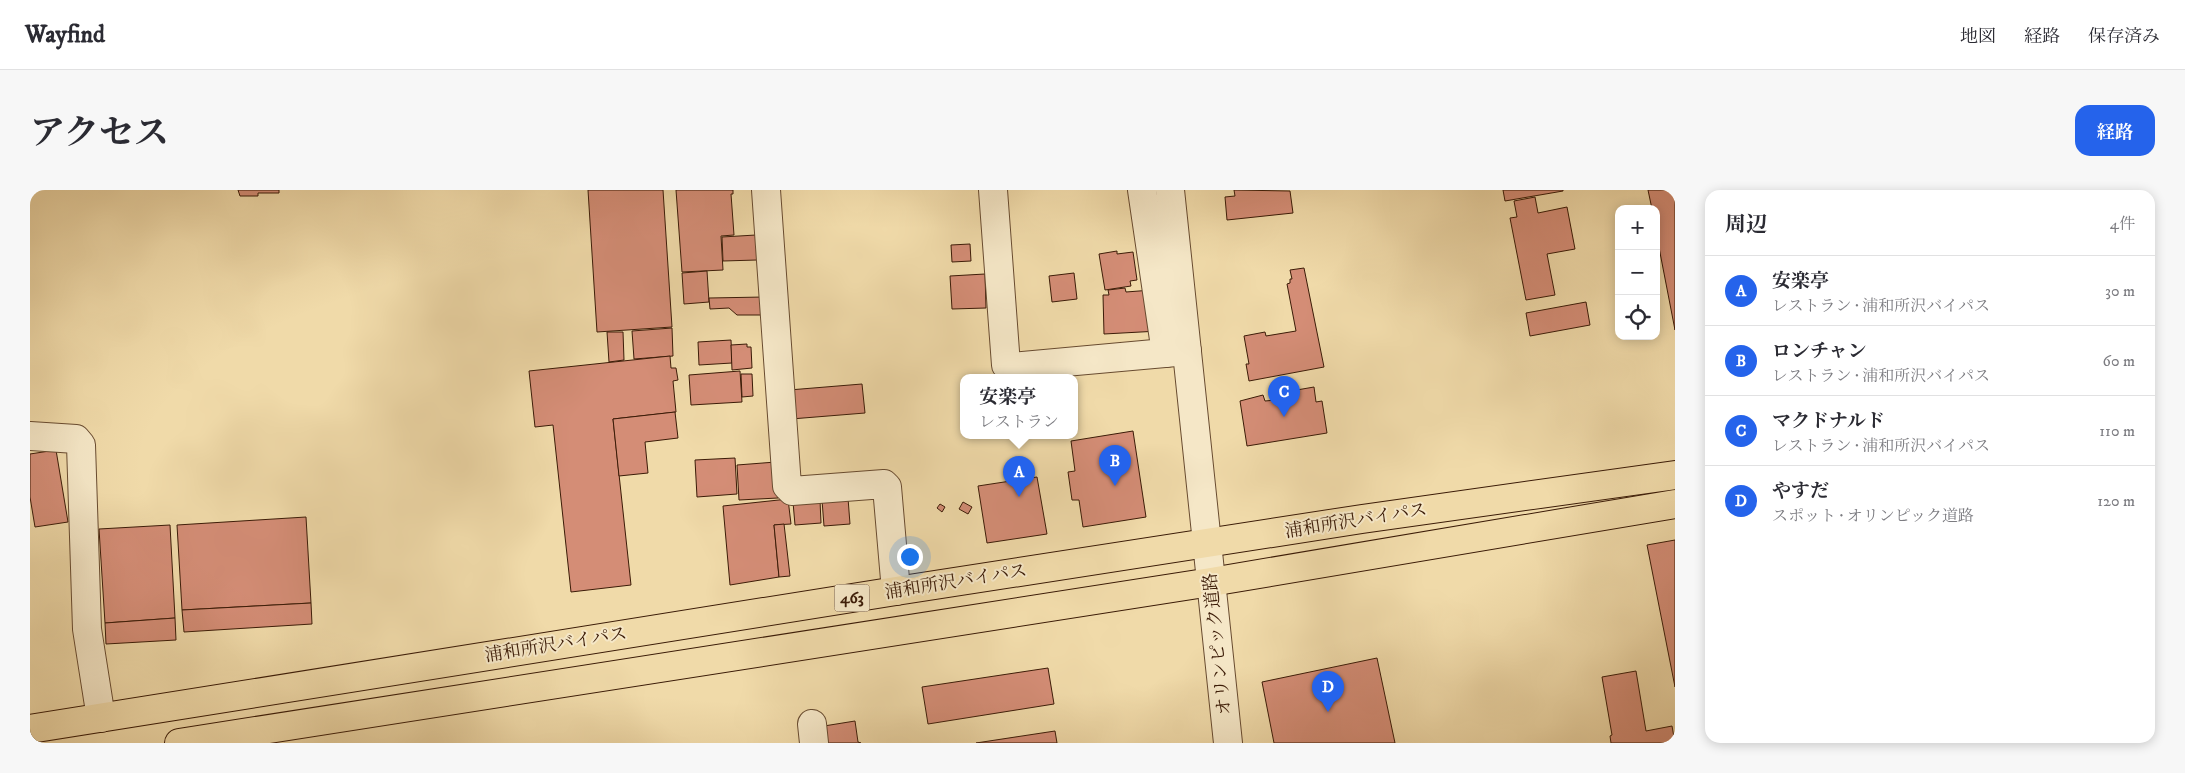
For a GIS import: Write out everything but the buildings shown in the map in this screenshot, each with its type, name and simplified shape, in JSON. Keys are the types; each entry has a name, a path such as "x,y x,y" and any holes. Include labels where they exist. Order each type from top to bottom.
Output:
{"highway":[{"name":"浦和所沢バイパス","path":"30,729 896,591 1208,545 1362,520 1675,475"},
{"name":"浦和所沢バイパス","path":"179,743 1211,582 1675,504"}],"street":[{"path":"766,190 787,486 792,491 884,484 887,487 896,591"},
{"path":"993,190 1006,365 1010,367 1176,352"},
{"path":"1142,190 1176,352"},
{"path":"1170,190 1176,352"},
{"name":"オリンピック道路","path":"1176,352 1208,545 1228,743"},
{"path":"30,436 76,440 81,445 87,628 101,718"}],"place":[{"name":"マクドナルド","path":"1284,417"},
{"name":"ロンチャン","path":"1115,486"},
{"name":"安楽亭","path":"1019,497"},
{"name":"やすだ","path":"1328,712"}]}
